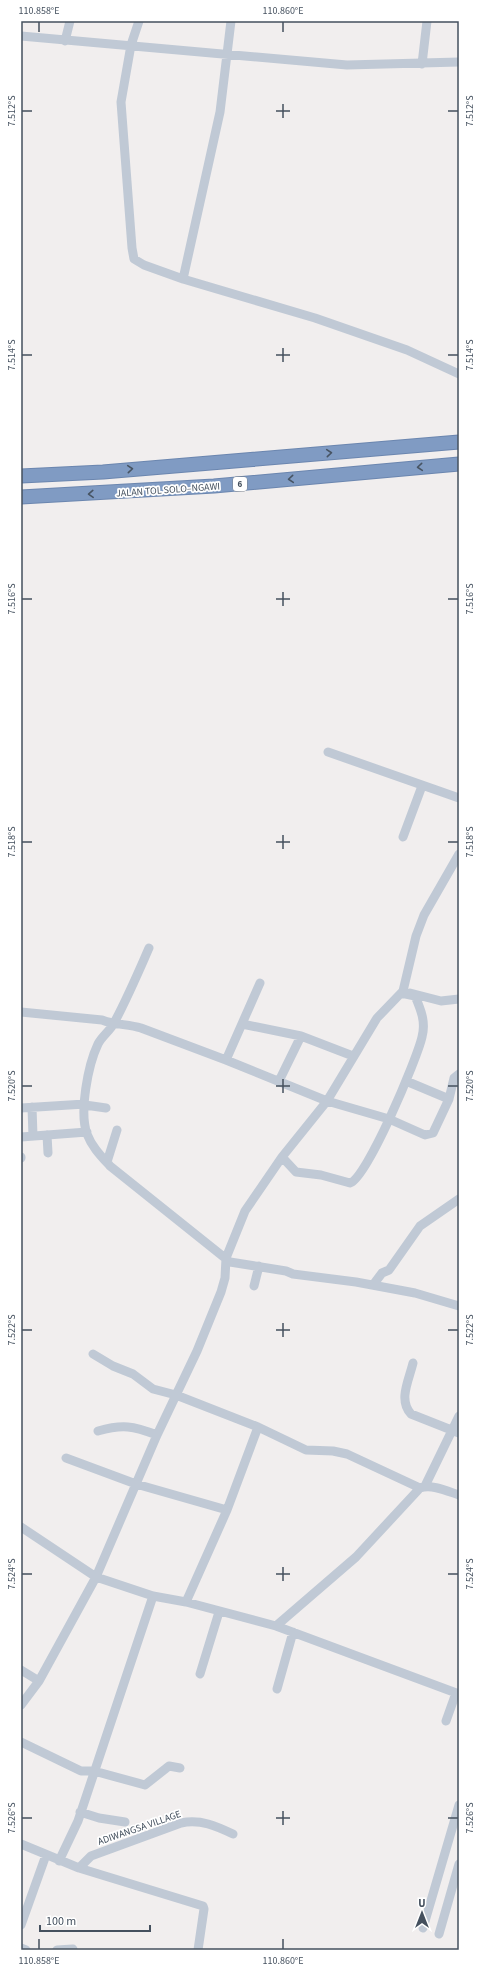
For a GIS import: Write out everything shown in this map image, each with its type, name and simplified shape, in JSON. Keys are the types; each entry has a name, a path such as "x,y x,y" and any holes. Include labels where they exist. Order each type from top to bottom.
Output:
{"highway":[{"path":"21,476 103,472 459,442"},
{"name":"JALAN TOL SOLO–NGAWI","path":"21,497 214,486 459,464"}],"street":[{"path":"65,41 70,21"},
{"path":"139,21 131,45 121,102 133,254 138,262 183,279 315,318 407,350 459,374"},
{"path":"183,279 218,120 228,54 231,21"},
{"path":"422,64 427,21"},
{"path":"21,36 347,65 459,62"},
{"path":"328,752 459,798"},
{"path":"403,837 422,786"},
{"path":"21,1705 39,1681 96,1577 157,1435 197,1351 225,1278 226,1258 245,1211 282,1157 327,1101 377,1018 402,992 416,936 424,915 459,854"},
{"path":"149,948 114,1024 98,1043 94,1055 85,1105 86,1132 97,1152 107,1162 230,1262 286,1271 293,1274 373,1285 416,1293 459,1306"},
{"path":"226,1060 260,983"},
{"path":"402,992 441,1000 459,999"},
{"path":"282,1157 296,1172 321,1175 340,1181 352,1182 359,1176 389,1119 406,1081 422,1037 424,1024 415,996 402,992"},
{"path":"21,1012 102,1020 114,1024 127,1024 141,1028 226,1060 327,1101 389,1119 425,1135 431,1135 433,1133 449,1099 454,1078 459,1074"},
{"path":"242,1024 301,1036 353,1056"},
{"path":"279,1081 301,1036"},
{"path":"406,1081 449,1099"},
{"path":"21,1108 85,1105 106,1108"},
{"path":"32,1108 33,1136"},
{"path":"107,1162 117,1130"},
{"path":"21,1137 86,1132"},
{"path":"47,1135 48,1153"},
{"path":"373,1285 382,1273 389,1270 420,1226 459,1199"},
{"path":"254,1286 259,1266"},
{"path":"93,1354 132,1374 153,1389 176,1394 258,1427 306,1450 333,1451 347,1454 422,1487 459,1494"},
{"path":"413,1363 404,1396 406,1410 411,1414 456,1432"},
{"path":"276,1626 361,1553 422,1487 456,1432 459,1416"},
{"path":"98,1431 116,1427 136,1427 157,1435"},
{"path":"186,1602 227,1510 258,1427"},
{"path":"66,1458 136,1484 227,1510"},
{"path":"21,1526 96,1577 153,1596 186,1602 276,1626 458,1693 446,1721"},
{"path":"58,1861 69,1841 80,1812 153,1596"},
{"path":"200,1674 219,1612"},
{"path":"277,1690 293,1632"},
{"path":"21,1670 39,1681"},
{"path":"21,1742 81,1771 94,1771 146,1788 169,1766 180,1768"},
{"path":"423,1928 459,1805"},
{"path":"80,1812 99,1818 125,1822"},
{"name":"ADIWANGSA VILLAGE","path":"79,1868 91,1856 182,1823 196,1821 203,1822 233,1834"},
{"path":"21,1844 58,1861 203,1906 204,1909 198,1950"},
{"path":"21,1925 46,1855"},
{"path":"439,1934 459,1864"},
{"path":"21,1948 26,1950"},
{"path":"57,1950 73,1949"}]}
